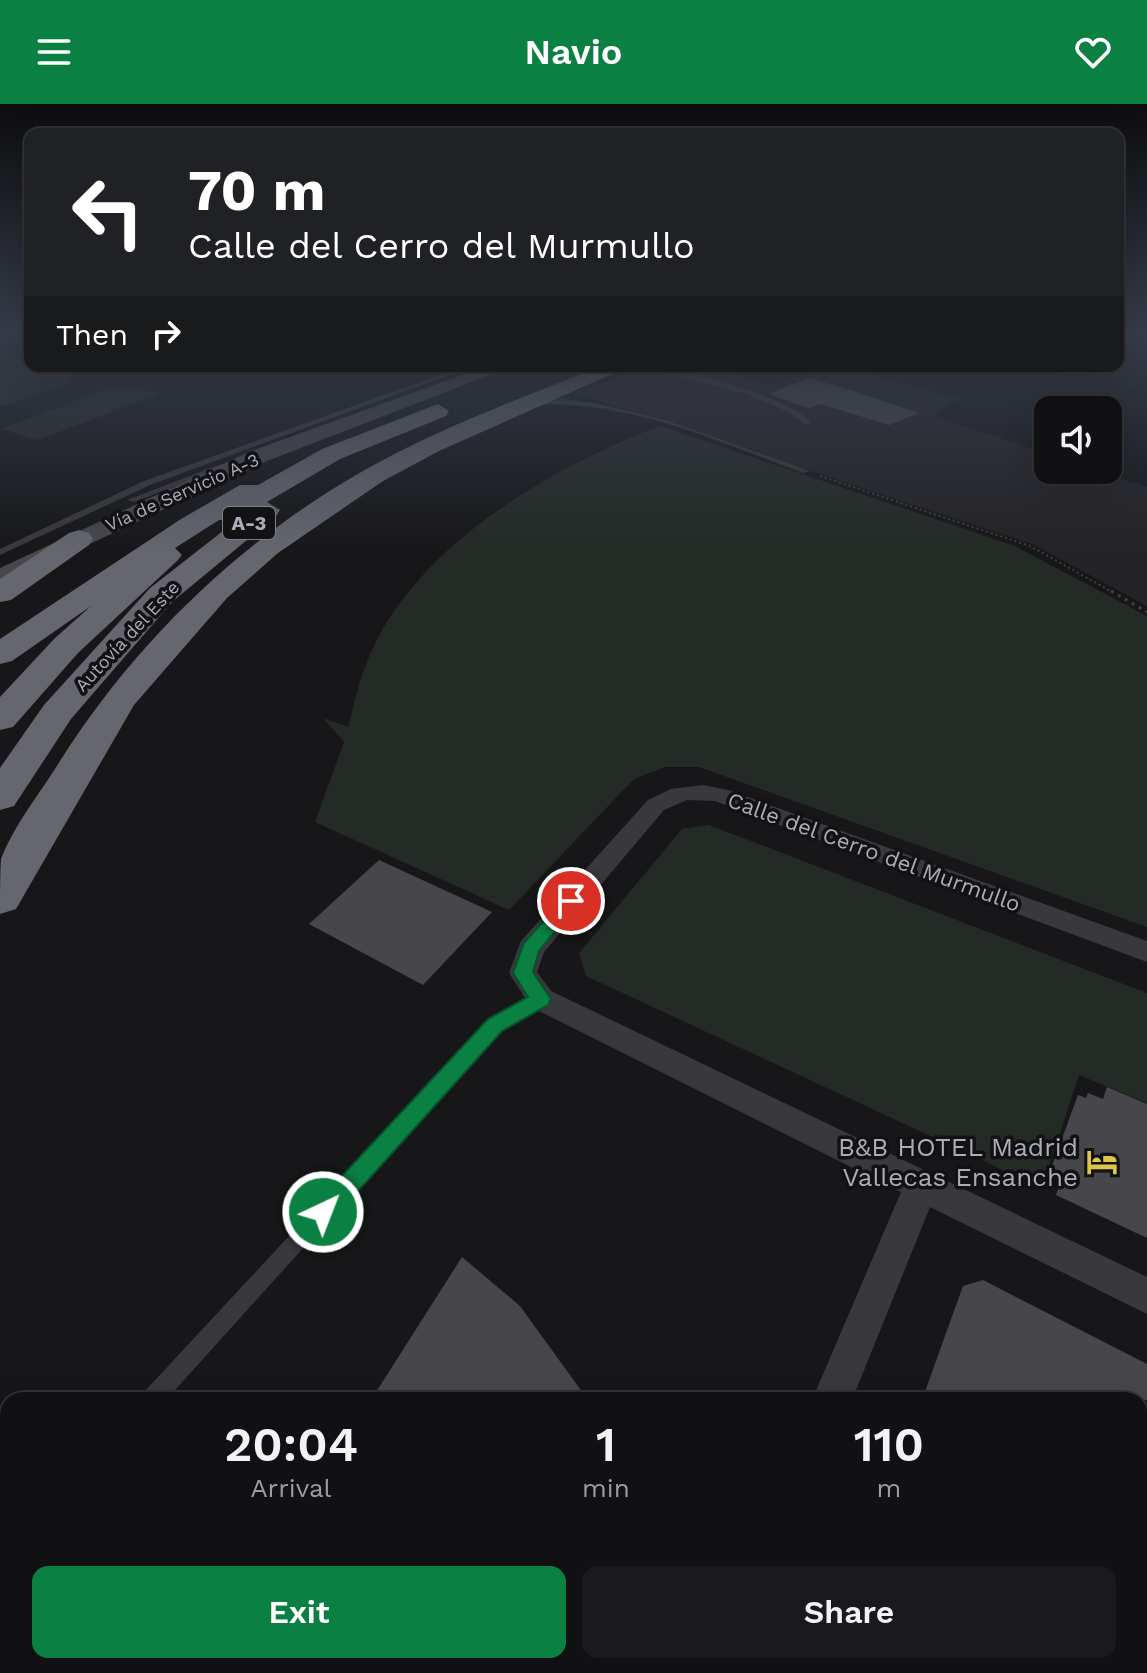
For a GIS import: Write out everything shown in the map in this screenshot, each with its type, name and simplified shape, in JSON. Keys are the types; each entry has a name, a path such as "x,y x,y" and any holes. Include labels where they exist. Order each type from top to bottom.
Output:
{"highway":[{"name":"Autovía del Este","path":"0,719 66,646 129,586 180,546 241,505 331,454 478,406"},
{"path":"0,898 119,700 207,598 256,553 355,483 497,406"},
{"name":"Autovía del Este","path":"0,797 57,713 161,595 269,508 319,478 384,447 508,406"},
{"path":"0,654 191,525 259,484 331,454"},
{"path":"0,593 79,539"}],"main road":[{"name":"Vía de Servicio A-3","path":"0,578 259,456 395,406"}],"street":[{"name":"Calle del Cerro del Murmullo","path":"541,999 523,973 531,948 656,805 672,795 696,792 720,795 1147,952"},
{"path":"541,999 1147,1296"},
{"path":"835,1392 922,1184"}],"lane":[{"path":"0,552 147,483 360,406"},
{"path":"610,406 806,471"},
{"path":"788,407 805,411"},
{"path":"788,407 808,422"},
{"path":"0,560 129,501 259,456"},
{"path":"159,1392 495,1025 541,999"}],"path":[{"path":"806,471 1030,546 1147,612"}],"shaded area":[{"path":"62,406 127,406 38,440 0,429"},
{"path":"615,406 947,406 933,415 1034,449 1034,484 1122,484 1122,478 1147,487 1147,606 1032,544"},
{"path":"660,426 1015,546 1147,616 1147,927 699,767 665,767 634,779 509,910 315,822 344,742 323,718 348,727 367,662 388,621 416,583 450,548 531,489 574,464"},
{"path":"709,825 1147,993 1147,1103 1079,1075 1042,1188 586,976 579,953 682,829"}],"building":[{"path":"828,406 899,406 919,413 889,425"},
{"path":"379,860 492,912 423,985 309,924"},
{"name":"B&B HOTEL Madrid Vallecas Ensanche","path":"1107,1087 1147,1104 1147,1238 1056,1195 1062,1177 1050,1171 1078,1095 1086,1098 1088,1093 1103,1099"},
{"path":"462,1257 520,1306 582,1392 376,1392"},
{"path":"983,1280 1147,1364 1147,1392 925,1392 963,1286"}],"place":[{"name":"B&B HOTEL Madrid Vallecas Ensanche","path":"1102,1162"}],"route":[{"path":"323,1212 495,1025 541,999 529,987 523,973 526,959 531,948 571,901"}]}
